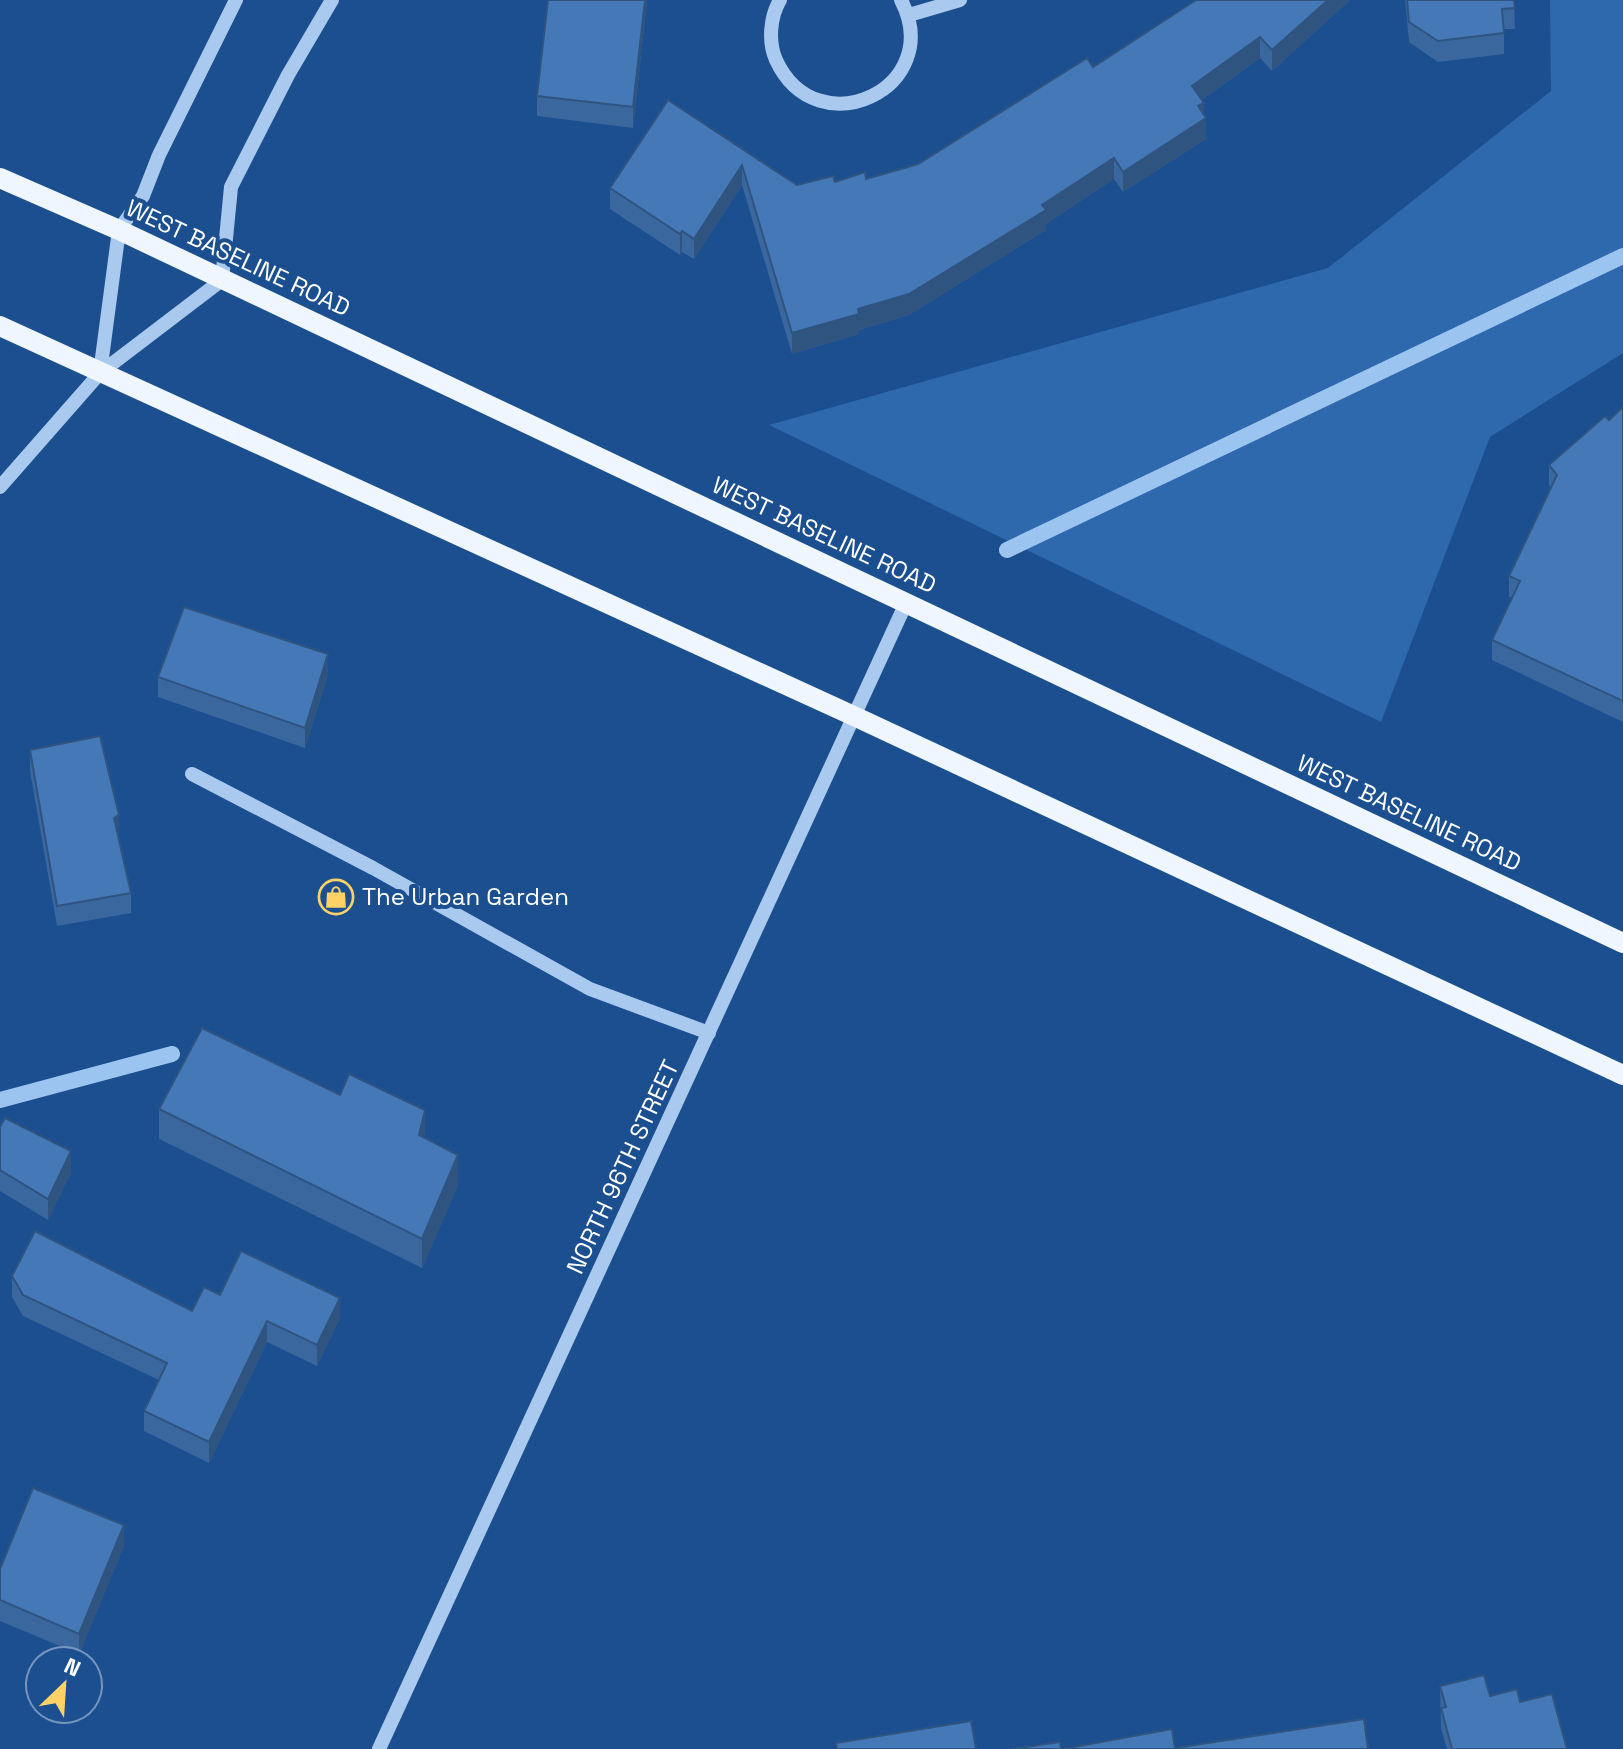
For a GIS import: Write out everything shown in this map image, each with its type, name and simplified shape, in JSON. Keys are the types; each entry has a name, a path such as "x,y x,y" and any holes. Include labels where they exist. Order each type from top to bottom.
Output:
{"main road":[{"name":"WEST BASELINE ROAD","path":"0,178 119,230 1623,943"},
{"path":"0,326 856,717 1623,1075"}],"street":[{"path":"100,373 119,230 143,196 159,155 236,0"},
{"path":"0,487 100,373 222,280 231,187 288,75 332,0"},
{"path":"780,0 771,27 772,51 782,73 797,89 817,100 838,104 860,102 880,93 896,78 907,59 911,38 909,15 901,0"},
{"path":"909,15 960,0"},
{"name":"NORTH 96TH STREET","path":"379,1749 906,603"},
{"path":"192,774 373,868 590,989 709,1033"}],"shaded area":[{"path":"1550,0 1623,0 1623,353 1490,437 1381,722 769,425 1328,268 1551,91"}],"building":[{"path":"548,0 645,0 633,107 537,96"},
{"path":"1196,0 1328,0 1272,50 1260,37 1192,86 1204,103 1198,106 1206,118 1123,172 1114,158 1042,205 1046,210 909,294 858,309 859,314 792,333 742,165 694,239 682,231 680,234 610,188 668,100 797,185 833,176 835,182 865,172 866,179 918,164 1087,58 1093,67"},
{"path":"1407,0 1514,0 1515,8 1502,9 1504,33 1438,41 1409,22"},
{"path":"1623,407 1623,701 1492,640 1520,581 1509,576 1557,475 1549,465 1605,416 1609,420"},
{"path":"184,607 328,654 305,728 158,677"},
{"path":"100,736 119,815 114,818 131,893 57,906 30,750"},
{"path":"202,1028 340,1095 349,1074 425,1110 419,1135 458,1155 422,1239 159,1109"},
{"path":"5,1118 71,1151 48,1199 0,1170 0,1127"},
{"path":"35,1231 192,1311 204,1287 220,1295 241,1251 340,1298 317,1345 267,1321 209,1442 144,1411 167,1363 23,1295 12,1276"},
{"path":"33,1488 124,1525 79,1634 0,1600 0,1569"},
{"path":"1484,1675 1490,1696 1517,1689 1520,1702 1552,1694 1567,1749 1452,1749 1441,1708 1446,1707 1440,1686"},
{"path":"1364,1719 1368,1749 1063,1749 1172,1729 1175,1748"},
{"path":"971,1721 976,1749 837,1749 836,1743"},
{"path":"1060,1742 1061,1749 1012,1749"}],"waterway":[{"path":"1007,550 1623,256"},
{"path":"0,1100 172,1054"}],"place":[{"name":"The Urban Garden","path":"336,897"}]}
